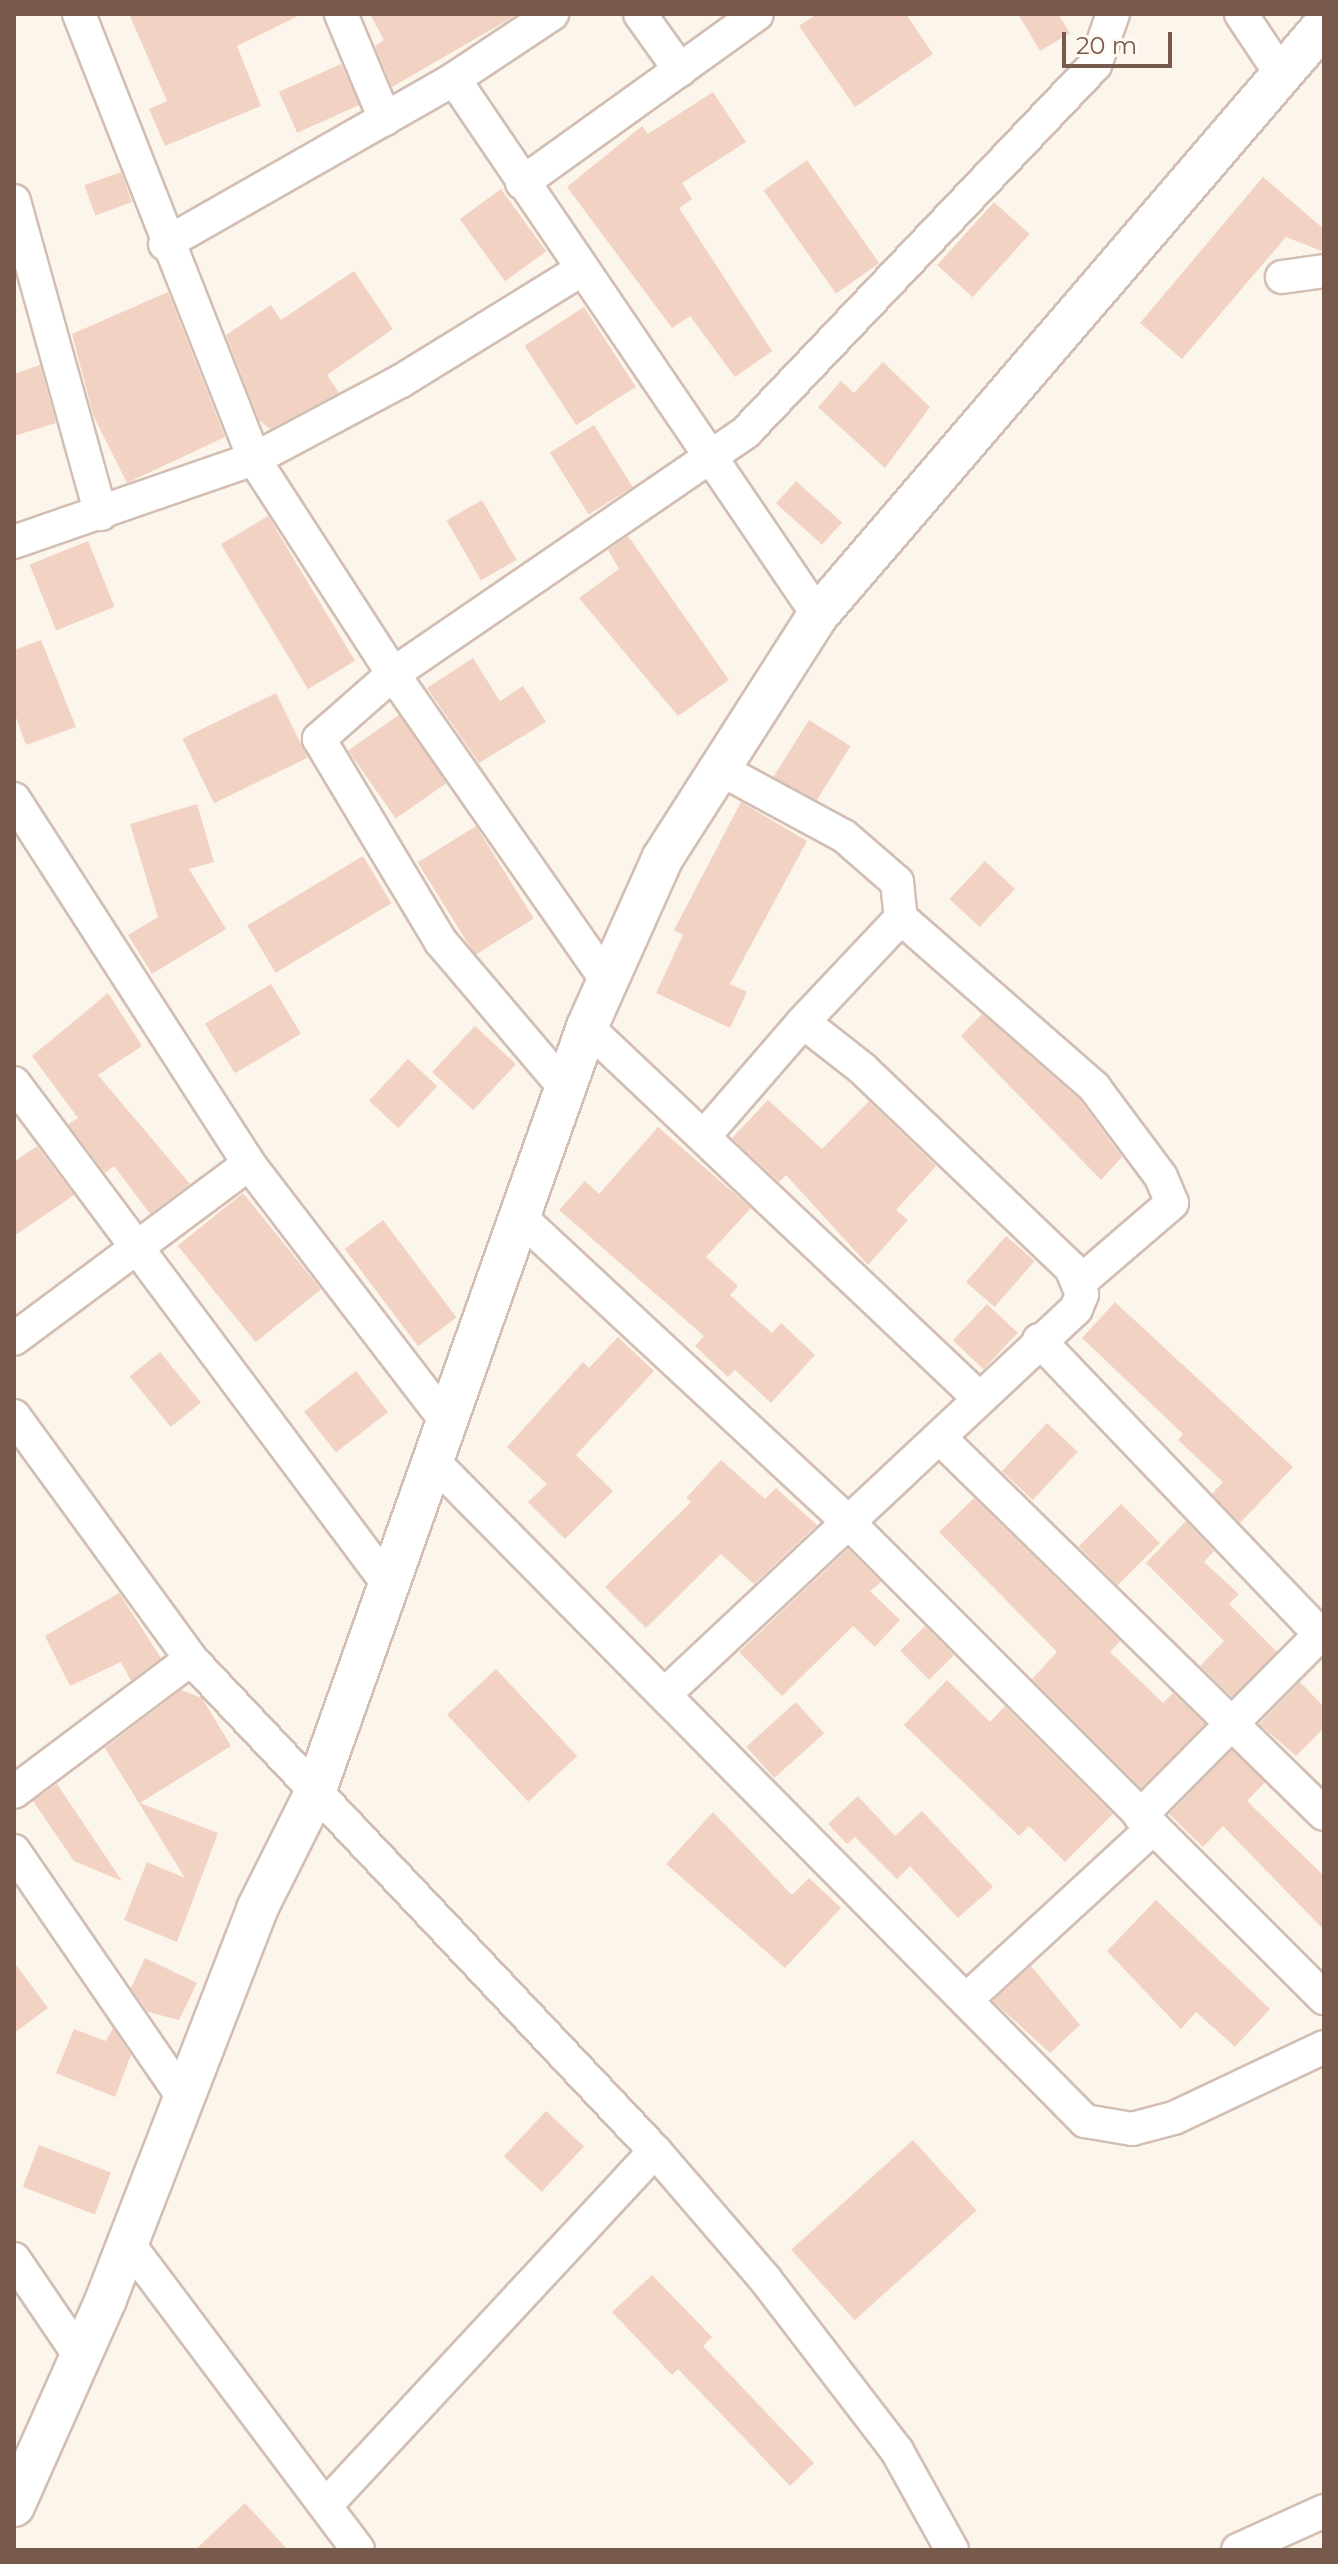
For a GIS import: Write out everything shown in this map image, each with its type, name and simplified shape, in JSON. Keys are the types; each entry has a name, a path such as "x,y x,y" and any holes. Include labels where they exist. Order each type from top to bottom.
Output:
{"street":[{"path":"79,14 165,244 254,459 393,674 606,979"},
{"path":"341,14 385,119"},
{"path":"165,244 454,79 552,14"},
{"path":"640,14 680,70"},
{"path":"522,183 757,14"},
{"path":"565,1088 441,942 320,751 324,729 393,674 710,462 795,383 1095,65 1113,14"},
{"path":"1241,14 1281,74"},
{"path":"14,2506 127,2242 257,1909 314,1795 386,1581 521,1218 587,1027 662,859 818,615 1324,25"},
{"path":"454,79 579,271 818,615"},
{"path":"14,201 101,514"},
{"path":"14,542 254,459 401,381 579,271"},
{"path":"1282,277 1324,271"},
{"path":"665,1694 940,1438 978,1397 1076,1309 1079,1283 1172,1203 1161,1177 1094,1087 901,918 897,882 883,862 718,768"},
{"path":"14,799 249,1164 446,1421"},
{"path":"705,1135 803,1022 901,918"},
{"path":"803,1022 863,1069 1079,1283"},
{"path":"587,1027 705,1135 978,1397"},
{"path":"14,1083 386,1581"},
{"path":"14,1339 139,1251 249,1164"},
{"path":"521,1218 849,1523 1324,1998"},
{"path":"966,2000 1146,1823 1322,1636 1039,1340"},
{"path":"14,1416 191,1659 314,1795 655,2151 897,2451 952,2550"},
{"path":"940,1438 1237,1723 1324,1814"},
{"path":"431,1459 966,2000 1064,2104 1106,2130 1174,2118 1324,2047"},
{"path":"14,1792 191,1659"},
{"path":"14,1851 184,2098"},
{"path":"327,2504 655,2151"},
{"path":"127,2242 327,2504 358,2550"},
{"path":"14,2259 80,2356"},
{"path":"1238,2550 1324,2511"}],"building":[{"path":"129,14 302,14 237,46 261,106 165,146 149,109 167,101"},
{"path":"370,14 518,14 392,87 375,46 384,40"},
{"path":"817,14 906,14 933,54 855,107 799,26"},
{"path":"1018,14 1058,14 1070,33 1040,51"},
{"path":"341,64 359,105 297,133 279,92"},
{"path":"713,92 746,142 682,183 692,199 679,208 772,351 735,377 690,316 672,328 567,187 642,126 648,134"},
{"path":"807,160 879,263 836,294 764,190"},
{"path":"121,172 132,202 95,215 84,185"},
{"path":"1263,177 1324,229 1324,252 1286,237 1182,359 1140,323"},
{"path":"501,189 546,251 505,281 460,219"},
{"path":"994,202 1030,234 973,297 937,265"},
{"path":"354,271 393,329 327,375 339,393 270,429 259,420 226,335 271,305 281,320"},
{"path":"168,292 225,437 127,483 93,415 72,334"},
{"path":"584,307 636,387 576,425 524,346"},
{"path":"883,362 930,407 885,468 818,407 841,381 854,393"},
{"path":"40,365 56,423 14,436 14,374"},
{"path":"594,425 633,487 589,514 550,453"},
{"path":"796,481 842,522 822,545 776,503"},
{"path":"482,500 516,560 481,580 446,520"},
{"path":"268,516 355,661 308,689 221,544"},
{"path":"628,536 729,680 678,716 579,598 619,569 608,550"},
{"path":"88,541 115,607 56,630 30,565"},
{"path":"41,640 76,727 26,745 14,712 14,650"},
{"path":"473,658 500,701 523,686 546,722 479,763 427,688"},
{"path":"276,693 308,758 214,803 183,739"},
{"path":"399,715 447,783 396,819 348,751"},
{"path":"809,720 851,746 815,803 773,777"},
{"path":"741,802 807,841 730,984 747,992 730,1028 656,993 683,935 674,930"},
{"path":"197,804 214,862 189,869 226,929 152,974 128,935 158,917 130,824"},
{"path":"476,826 534,918 475,955 417,863"},
{"path":"363,856 391,903 276,973 247,926"},
{"path":"985,861 1015,889 980,927 950,899"},
{"path":"271,984 301,1034 235,1073 205,1024"},
{"path":"108,993 142,1046 98,1075 190,1184 150,1214 114,1166 105,1173 68,1124 78,1118 32,1056"},
{"path":"982,1014 1080,1100 1122,1157 1101,1180 961,1036"},
{"path":"475,1026 516,1064 473,1110 432,1072"},
{"path":"408,1059 437,1086 398,1128 369,1101"},
{"path":"768,1100 822,1149 869,1101 936,1166 896,1210 908,1220 868,1265 786,1175 779,1182 732,1138"},
{"path":"658,1127 751,1208 706,1257 738,1286 730,1295 772,1333 781,1323 815,1355 771,1403 735,1370 728,1377 695,1346 704,1336 559,1210 585,1181 599,1194"},
{"path":"37,1146 74,1195 14,1236 14,1162"},
{"path":"243,1193 321,1289 256,1342 178,1246"},
{"path":"383,1220 456,1317 418,1346 345,1249"},
{"path":"1006,1236 1035,1261 995,1307 966,1282"},
{"path":"1115,1302 1293,1467 1240,1523 1212,1494 1223,1482 1178,1440 1183,1434 1082,1338"},
{"path":"987,1304 1018,1333 984,1369 953,1341"},
{"path":"618,1337 654,1371 576,1455 613,1491 565,1539 528,1502 547,1484 507,1447 583,1362 589,1368"},
{"path":"160,1352 201,1403 171,1427 130,1377"},
{"path":"356,1371 388,1412 336,1453 304,1412"},
{"path":"1047,1423 1078,1452 1033,1500 1002,1471"},
{"path":"721,1460 765,1499 776,1488 817,1525 754,1584 721,1554 646,1628 605,1587 691,1502 686,1498"},
{"path":"974,1498 1120,1641 1110,1652 1163,1703 1173,1693 1205,1724 1141,1788 1032,1679 1057,1652 939,1532"},
{"path":"1121,1504 1160,1543 1117,1585 1079,1546"},
{"path":"1186,1521 1214,1551 1204,1562 1239,1594 1229,1604 1277,1652 1232,1697 1200,1666 1224,1641 1146,1563"},
{"path":"848,1549 881,1582 870,1591 900,1620 875,1647 853,1626 782,1696 739,1652"},
{"path":"119,1593 161,1658 131,1681 121,1662 70,1686 45,1636"},
{"path":"925,1626 954,1655 929,1680 900,1651"},
{"path":"496,1669 577,1756 528,1802 447,1715"},
{"path":"947,1680 990,1722 1005,1706 1113,1814 1065,1862 1029,1826 1019,1836 904,1725"},
{"path":"1300,1682 1324,1707 1324,1728 1296,1756 1259,1724"},
{"path":"181,1690 202,1698 231,1746 140,1803 218,1833 177,1942 124,1920 147,1862 185,1878 105,1748"},
{"path":"796,1702 824,1733 774,1778 746,1747"},
{"path":"1232,1750 1265,1782 1247,1801 1324,1876 1324,1930 1223,1826 1203,1847 1169,1814"},
{"path":"57,1784 122,1881 74,1861 33,1801"},
{"path":"858,1796 895,1836 922,1811 993,1887 958,1918 910,1866 897,1879 855,1837 847,1844 828,1824"},
{"path":"713,1812 792,1895 809,1878 841,1908 785,1968 666,1864"},
{"path":"1156,1900 1270,2009 1235,2047 1196,2012 1181,2029 1107,1951"},
{"path":"145,1958 197,1983 179,2020 148,2012 131,1988"},
{"path":"14,1962 48,2008 14,2033"},
{"path":"1031,1966 1080,2025 1050,2053 993,2001"},
{"path":"113,2028 131,2055 115,2097 56,2073 74,2029 106,2041"},
{"path":"546,2111 584,2146 542,2192 504,2156"},
{"path":"913,2140 977,2211 855,2320 791,2250"},
{"path":"39,2145 111,2173 95,2215 23,2187"},
{"path":"652,2275 712,2337 703,2346 814,2463 790,2486 678,2369 672,2375 612,2312"},
{"path":"245,2503 288,2550 195,2550"}]}
